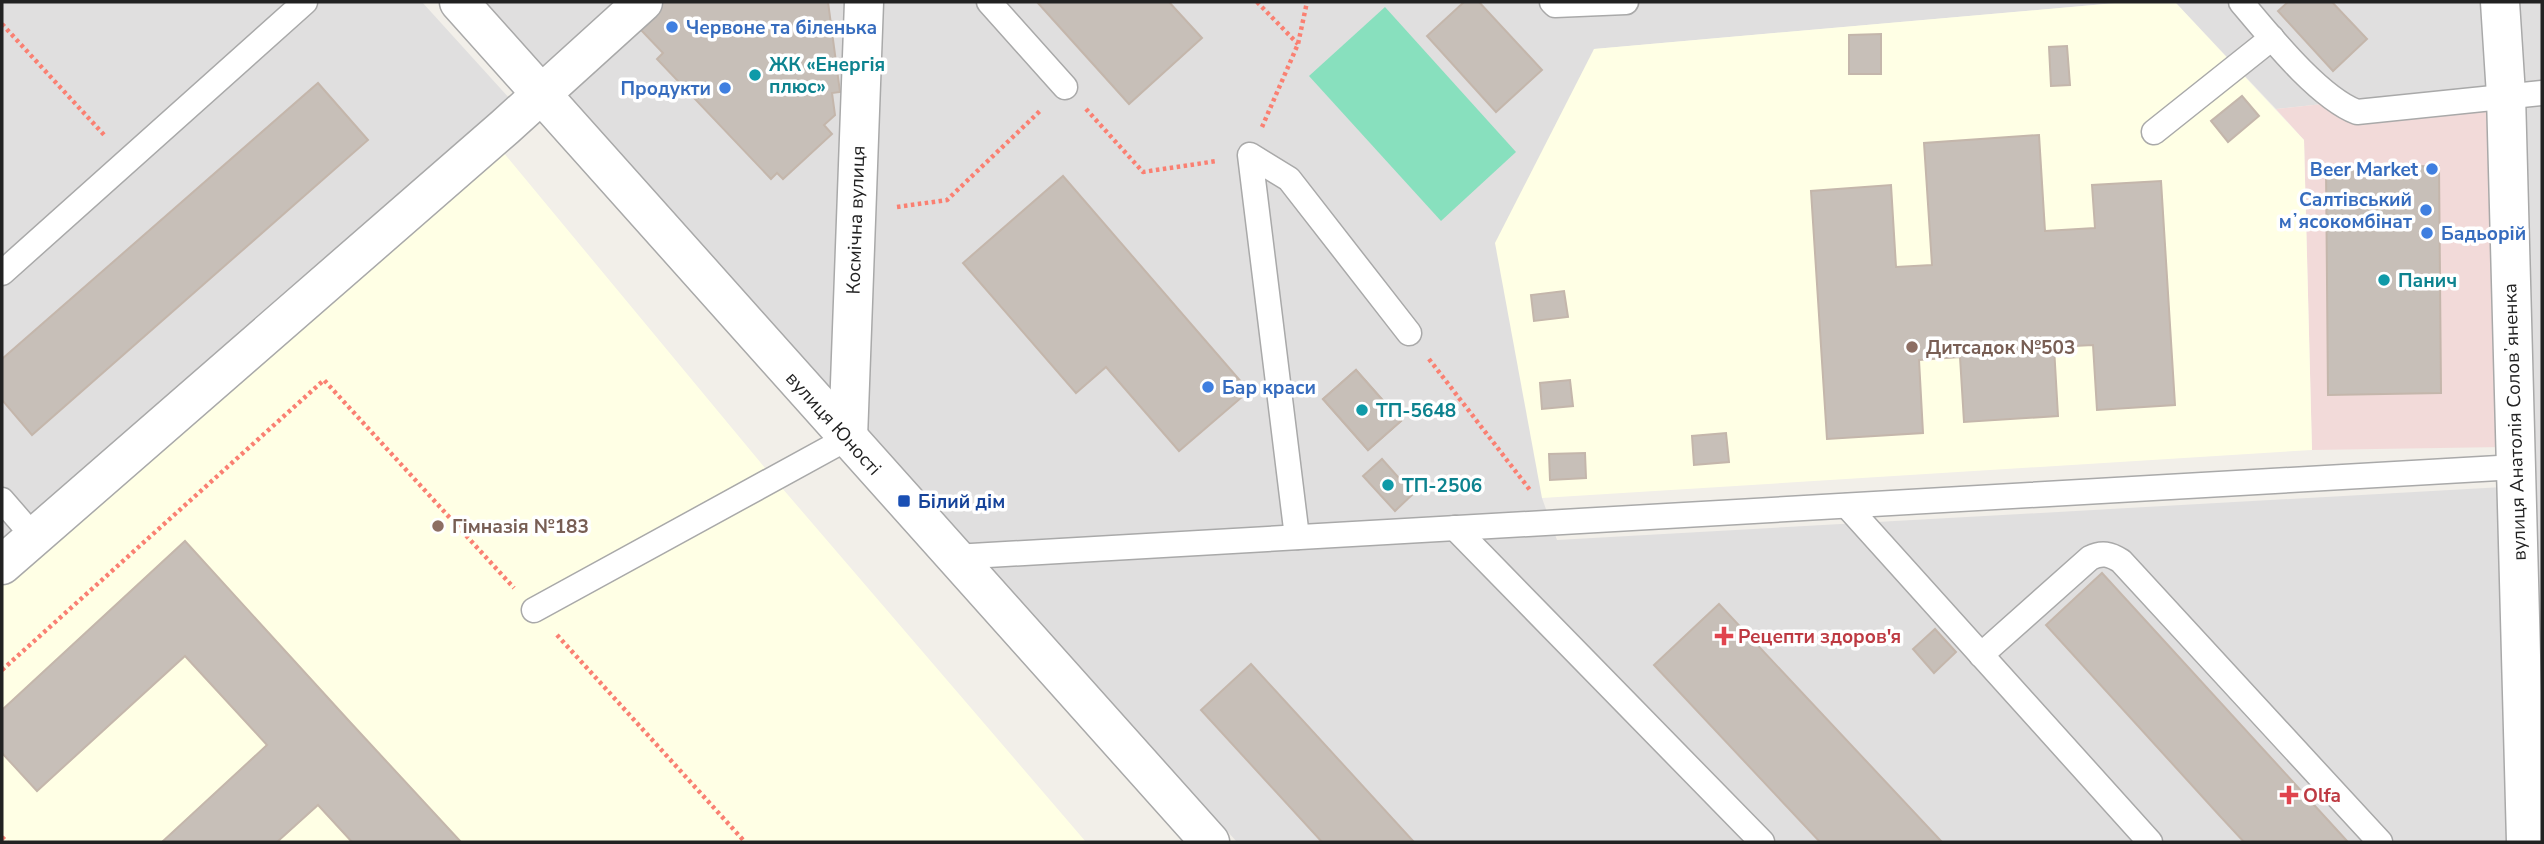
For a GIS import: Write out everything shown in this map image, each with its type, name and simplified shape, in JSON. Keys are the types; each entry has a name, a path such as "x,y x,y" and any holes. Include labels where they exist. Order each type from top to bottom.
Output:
{"street":[{"name":"вулиця Юності","path":"459,2 1210,842"},
{"path":"2,565 643,2"},
{"name":"Космічна вулиця","path":"848,438 864,2"},
{"name":"вулиця Анатолія Соловʼяненка","path":"2500,2 2524,94 2516,467 2526,842"}],"lane":[{"path":"2,273 305,2"},
{"path":"989,2 1065,87"},
{"path":"1552,2 1555,5 1626,2"},
{"path":"2241,2 2330,97 2357,112 2524,94"},
{"path":"2154,132 2272,38"},
{"path":"1250,155 1289,179 1409,333"},
{"path":"1250,155 1297,537"},
{"path":"534,610 848,438"},
{"path":"954,557 2516,467"},
{"path":"2,500 34,537"},
{"path":"1847,506 2150,842"},
{"path":"1455,528 1762,842"},
{"path":"1981,655 2090,558 2100,553 2111,555 2121,561 2380,842"}],"path":[{"path":"1258,2 1298,44"},
{"path":"855,213 947,200 1065,87 1143,172 1250,155 1298,44 1307,2"},
{"path":"2,23 128,161"},
{"path":"1409,333 1556,524"},
{"path":"2,670 324,380 745,842"},
{"path":"2,837 7,842"}],"shaded area":[{"path":"2,2 422,2 511,100 2,551"},
{"path":"474,2 2127,2 1594,49 1542,498 1557,540 2503,487 2516,842 1237,842"},
{"name":"Дитсадок №503","path":"2127,2 2175,2 2304,140 2312,450 1542,498 1495,243 1594,49"},
{"path":"2175,2 2491,2 2495,85 2276,109"},
{"path":"2508,2 2542,2 2542,842"},
{"path":"2495,85 2504,447 2312,450 2304,140 2276,109"},
{"name":"Гімназія №183","path":"498,146 770,474 1086,842 2,842 2,578"}],"green space":[{"path":"1385,7 1516,152 1441,221 1309,76"}],"building":[{"name":"ЖК «Енергія плюс»","path":"654,2 828,2 840,92 832,93 835,115 824,125 832,134 783,179 777,173 771,179 657,59 663,53 641,30 655,17 647,8"},
{"path":"1037,2 1169,2 1202,38 1129,104"},
{"path":"1464,2 1479,2 1542,70 1496,112 1427,36"},
{"path":"2288,2 2332,2 2367,39 2333,71 2278,11"},
{"path":"1881,34 1881,74 1849,74 1849,35"},
{"path":"2067,46 2070,85 2051,86 2049,47"},
{"path":"318,83 368,140 32,435 2,400 2,359"},
{"path":"2242,96 2259,116 2228,142 2211,121"},
{"path":"2039,135 2045,231 2095,228 2092,185 2161,181 2175,405 2097,410 2093,345 2054,347 2058,416 1964,422 1960,357 1919,360 1923,433 1827,439 1811,191 1891,185 1896,267 1932,265 1924,143"},
{"name":"Панич","path":"2439,166 2441,393 2328,395 2326,167"},
{"path":"1063,176 1249,391 1179,451 1106,367 1076,393 963,263"},
{"path":"1564,291 1568,317 1534,321 1531,295"},
{"name":"ТП-5648","path":"1356,370 1401,421 1368,450 1323,399"},
{"name":"ТП-5648","path":"1356,370 1401,421 1368,450 1323,399"},
{"path":"1570,380 1573,406 1542,409 1540,383"},
{"path":"1726,433 1729,462 1694,465 1692,436"},
{"path":"1585,453 1586,478 1550,480 1549,454"},
{"name":"ТП-2506","path":"1382,459 1413,494 1395,511 1363,476"},
{"path":"185,541 461,842 352,842 318,805 277,842 162,842 267,745 185,656 37,791 2,753 2,710"},
{"path":"2102,573 2348,842 2244,842 2219,815 2046,625"},
{"path":"1719,604 1942,842 1820,842 1654,665"},
{"path":"1935,629 1956,652 1934,673 1913,649"},
{"path":"1251,664 1414,842 1322,842 1201,710"}],"place":[{"name":"Червоне та біленька","path":"672,27"},
{"name":"ЖК «Енергія плюс»","path":"755,75"},
{"name":"Продукти","path":"725,88"},
{"name":"Beer Market","path":"2432,169"},
{"name":"Салтівський мʼясокомбінат","path":"2426,210"},
{"name":"Бадьорій","path":"2427,233"},
{"name":"Панич","path":"2384,280"},
{"name":"Дитсадок №503","path":"1912,347"},
{"name":"Бар краси","path":"1208,387"},
{"name":"ТП-5648","path":"1362,410"},
{"name":"ТП-2506","path":"1388,485"},
{"name":"Білий дім","path":"904,501"},
{"name":"Гімназія №183","path":"438,526"},
{"name":"Рецепти здоров'я","path":"1724,636"},
{"name":"Olfa","path":"2289,795"}]}
